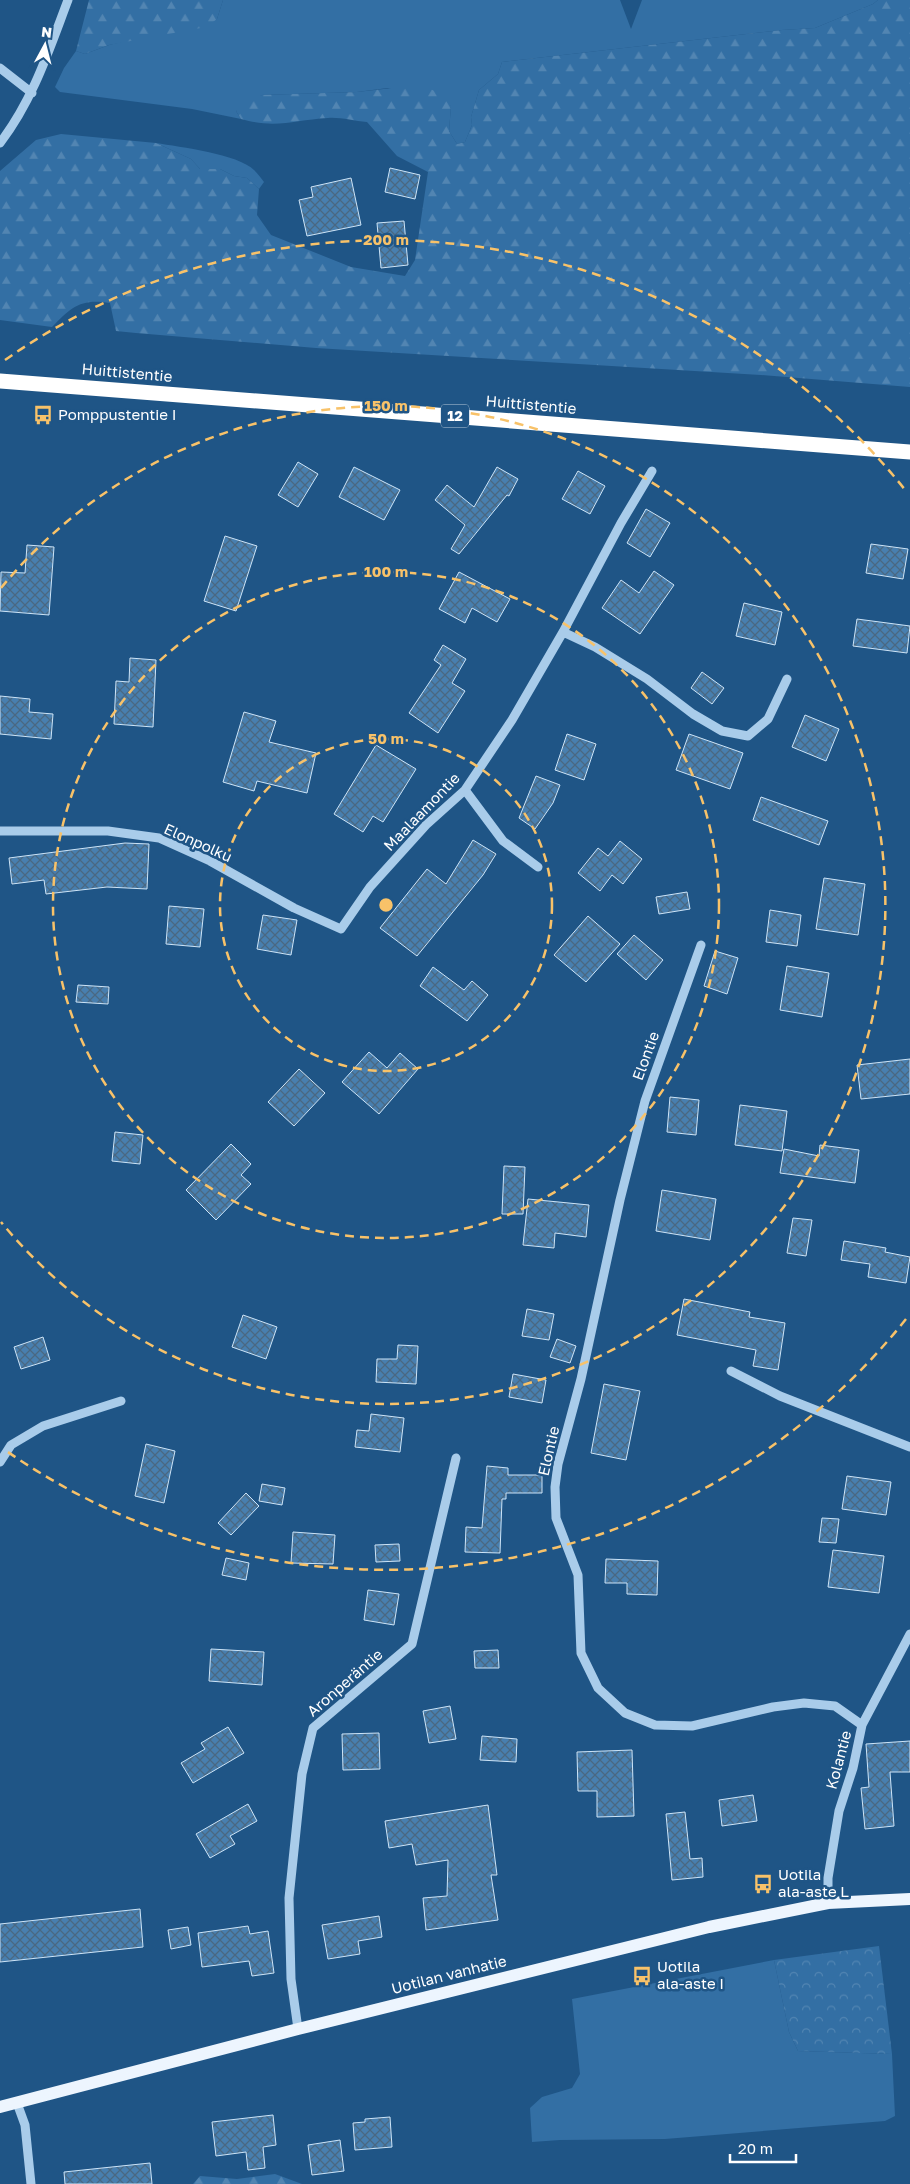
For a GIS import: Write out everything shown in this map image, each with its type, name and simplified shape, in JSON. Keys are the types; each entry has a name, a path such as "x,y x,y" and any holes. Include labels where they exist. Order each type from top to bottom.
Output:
{"highway":[{"name":"Huittistentie","path":"0,381 910,452"}],"main road":[{"name":"Uotilan vanhatie","path":"0,2108 298,2029 677,1935 828,1903 910,1899"}],"street":[{"path":"0,142 17,120 32,93 68,0"},
{"path":"0,68 32,93"},
{"name":"Maalaamontie","path":"341,929 370,887 426,825 465,790 512,720 563,632 621,523 652,472"},
{"path":"563,632 595,647 648,679 692,714 722,731 748,736 768,719 787,679"},
{"path":"465,790 503,841 538,867"},
{"name":"Elonpolku","path":"0,831 108,831 159,838 210,861 294,908 341,929"},
{"name":"Elontie","path":"701,945 645,1100 620,1200 581,1379 558,1464 555,1487 556,1518 578,1575 581,1653 598,1688 625,1713 655,1725 692,1726 773,1706 804,1703 835,1706 862,1725"},
{"path":"731,1371 780,1396 910,1447"},
{"path":"0,1462 12,1445 43,1426 120,1401"},
{"name":"Aronperäntie","path":"298,2029 291,1979 289,1898 302,1774 313,1728 412,1644 456,1458"},
{"name":"Kolantie","path":"828,1903 828,1878 839,1811 854,1768 862,1725 910,1634"},
{"path":"17,2104 25,2125 31,2184"}],"green space":[{"path":"89,0 223,0 217,19 206,27 109,45 85,54 76,51"},
{"path":"223,0 620,0 631,29 642,0 878,0 873,4 815,28 782,30 502,62 498,74 479,90 471,117 472,125 465,142 457,144 449,131 451,106 388,88 357,92 262,95 236,111 241,119 192,109 60,92 55,87 64,68 76,51 85,54 109,45 217,19"},
{"path":"878,0 910,0 910,387 761,375 316,348 116,331 110,303 100,302 84,303 71,309 52,327 0,320 0,171 36,140 61,134 156,143 191,159 200,169 220,169 234,176 247,178 259,189 257,215 271,235 351,267 405,276 415,260 428,172 397,156 367,122 333,118 275,124 253,122 241,119 236,111 243,101 262,95 357,92 419,85 438,92 451,106 449,131 457,144 465,142 472,125 471,117 479,90 498,74 502,62 782,30 815,28 873,4"},
{"path":"156,143 222,155 246,164 264,182 259,189 247,178 234,176 220,169 200,169 191,159"},
{"path":"879,1946 892,2054 798,2051 789,2032 774,1960"},
{"path":"774,1960 789,2032 798,2051 892,2054 895,2116 885,2121 665,2139 532,2142 530,2108 542,2097 572,2088 580,2074 572,1999"},
{"path":"275,2174 302,2184 193,2184 200,2176 237,2179"}],"building":[{"path":"390,168 420,175 415,199 385,192"},
{"path":"351,178 361,225 307,236 299,200 313,197 311,187"},
{"path":"404,221 408,265 381,268 377,223"},
{"path":"298,462 318,474 298,507 278,495"},
{"path":"354,467 400,490 384,520 339,497"},
{"path":"497,467 518,479 509,496 507,495 459,554 451,549 465,525 435,500 447,485 474,507"},
{"path":"578,471 605,486 590,514 562,499"},
{"path":"646,509 670,523 650,557 627,543"},
{"path":"225,536 257,546 236,611 204,601"},
{"path":"871,544 908,549 903,579 866,573"},
{"path":"27,545 54,547 49,615 0,611 1,572 25,573"},
{"path":"654,571 674,585 640,634 602,608 621,580 639,593"},
{"path":"459,572 510,599 497,622 472,608 465,623 439,609"},
{"path":"744,603 782,612 775,645 736,636"},
{"path":"857,619 910,626 907,653 853,646"},
{"path":"443,645 466,659 452,683 465,691 438,733 409,713 441,665 434,660"},
{"path":"130,658 156,660 153,727 114,724 116,681 129,682"},
{"path":"702,672 724,688 712,704 691,688"},
{"path":"0,696 30,699 29,712 53,714 51,739 0,734"},
{"path":"244,712 276,721 269,742 316,753 307,793 257,781 254,791 223,782"},
{"path":"805,715 839,729 826,761 792,747"},
{"path":"567,734 596,744 584,780 555,770"},
{"path":"689,734 743,753 730,789 676,770"},
{"path":"376,745 416,769 383,822 373,816 363,832 334,814"},
{"path":"536,776 560,785 553,803 535,829 519,818"},
{"path":"761,797 828,821 819,845 753,820"},
{"path":"473,840 496,854 483,875 417,956 380,928 427,869 446,884"},
{"path":"620,841 642,859 623,884 612,875 600,891 578,873 598,848 608,856"},
{"path":"125,843 149,844 147,889 107,887 46,894 44,880 12,884 9,858"},
{"path":"824,878 865,884 858,935 816,929"},
{"path":"687,892 690,909 659,914 656,897"},
{"path":"169,906 204,909 200,947 166,944"},
{"path":"770,910 801,915 797,946 766,942"},
{"path":"263,915 297,920 291,955 257,949"},
{"path":"588,916 620,944 586,982 554,955"},
{"path":"634,935 663,960 646,980 617,954"},
{"path":"715,951 738,958 727,994 704,986"},
{"path":"787,966 829,973 822,1017 780,1010"},
{"path":"433,967 464,990 472,981 488,995 467,1021 420,986"},
{"path":"78,985 109,987 108,1004 76,1002"},
{"path":"369,1052 387,1068 400,1053 418,1069 379,1114 342,1082"},
{"path":"910,1059 910,1094 861,1099 857,1065"},
{"path":"299,1069 325,1093 294,1126 268,1102"},
{"path":"670,1097 699,1100 696,1135 667,1132"},
{"path":"740,1105 787,1111 782,1151 735,1145"},
{"path":"115,1132 143,1135 140,1164 112,1161"},
{"path":"231,1144 251,1164 241,1175 251,1184 216,1220 186,1190"},
{"path":"820,1145 859,1150 855,1183 780,1173 784,1149 819,1156"},
{"path":"504,1166 525,1167 523,1214 502,1214"},
{"path":"662,1190 716,1199 710,1240 656,1231"},
{"path":"528,1199 589,1205 586,1237 555,1233 554,1248 523,1245"},
{"path":"793,1218 812,1220 806,1256 787,1253"},
{"path":"844,1241 886,1248 885,1252 910,1257 906,1283 868,1277 870,1264 841,1260"},
{"path":"684,1299 750,1312 749,1317 785,1323 778,1370 753,1366 756,1350 677,1335"},
{"path":"527,1309 554,1314 549,1340 522,1336"},
{"path":"243,1315 277,1327 266,1359 232,1347"},
{"path":"43,1337 50,1360 21,1369 14,1347"},
{"path":"557,1339 576,1346 570,1363 550,1357"},
{"path":"398,1345 418,1346 416,1384 376,1382 377,1359 397,1359"},
{"path":"513,1374 546,1380 542,1403 509,1397"},
{"path":"604,1384 640,1391 626,1460 591,1453"},
{"path":"371,1414 404,1418 400,1452 355,1447 357,1430 369,1431"},
{"path":"146,1444 175,1451 164,1503 135,1496"},
{"path":"487,1466 508,1468 508,1475 542,1475 542,1493 506,1493 506,1499 502,1499 500,1553 465,1552 466,1527 482,1528"},
{"path":"847,1476 891,1482 886,1515 842,1509"},
{"path":"262,1484 285,1488 282,1505 259,1501"},
{"path":"246,1493 259,1506 231,1535 218,1523"},
{"path":"822,1518 839,1519 836,1543 819,1542"},
{"path":"293,1532 335,1535 333,1564 291,1563"},
{"path":"399,1544 400,1561 376,1562 375,1545"},
{"path":"833,1550 884,1556 879,1593 828,1587"},
{"path":"226,1558 249,1563 246,1580 222,1575"},
{"path":"606,1559 658,1561 657,1595 627,1594 627,1583 605,1583"},
{"path":"368,1590 399,1594 394,1625 364,1620"},
{"path":"211,1649 264,1652 262,1685 209,1681"},
{"path":"498,1650 499,1668 475,1668 474,1651"},
{"path":"450,1706 456,1739 429,1743 423,1711"},
{"path":"228,1727 244,1753 193,1783 181,1763 205,1749 201,1743"},
{"path":"379,1733 380,1769 343,1770 342,1734"},
{"path":"482,1736 517,1739 516,1762 480,1760"},
{"path":"910,1741 910,1772 890,1772 894,1826 865,1829 861,1788 869,1787 866,1744"},
{"path":"632,1750 634,1816 597,1817 597,1791 578,1791 577,1752"},
{"path":"753,1795 757,1821 722,1826 719,1800"},
{"path":"248,1804 257,1821 230,1836 235,1844 210,1858 196,1834"},
{"path":"488,1805 497,1875 491,1875 498,1920 426,1930 423,1898 447,1896 448,1860 416,1865 412,1844 389,1848 385,1821"},
{"path":"685,1812 690,1859 702,1858 703,1877 672,1880 666,1814"},
{"path":"140,1909 143,1947 0,1962 0,1924"},
{"path":"379,1916 382,1937 358,1941 360,1954 328,1959 322,1925"},
{"path":"248,1926 250,1934 268,1931 274,1973 252,1976 249,1961 202,1967 198,1933"},
{"path":"188,1927 191,1945 171,1949 168,1930"},
{"path":"273,2115 276,2145 263,2147 265,2168 248,2170 246,2152 216,2156 212,2122"},
{"path":"390,2117 392,2147 355,2150 353,2123 365,2122 365,2119"},
{"path":"340,2140 344,2171 312,2175 308,2145"},
{"path":"150,2163 152,2184 65,2184 64,2172"}],"place":[{"name":"Pomppustentie I","path":"43,415"},
{"name":"Uotila ala-aste L","path":"763,1884"},
{"name":"Uotila ala-aste I","path":"642,1976"}]}
